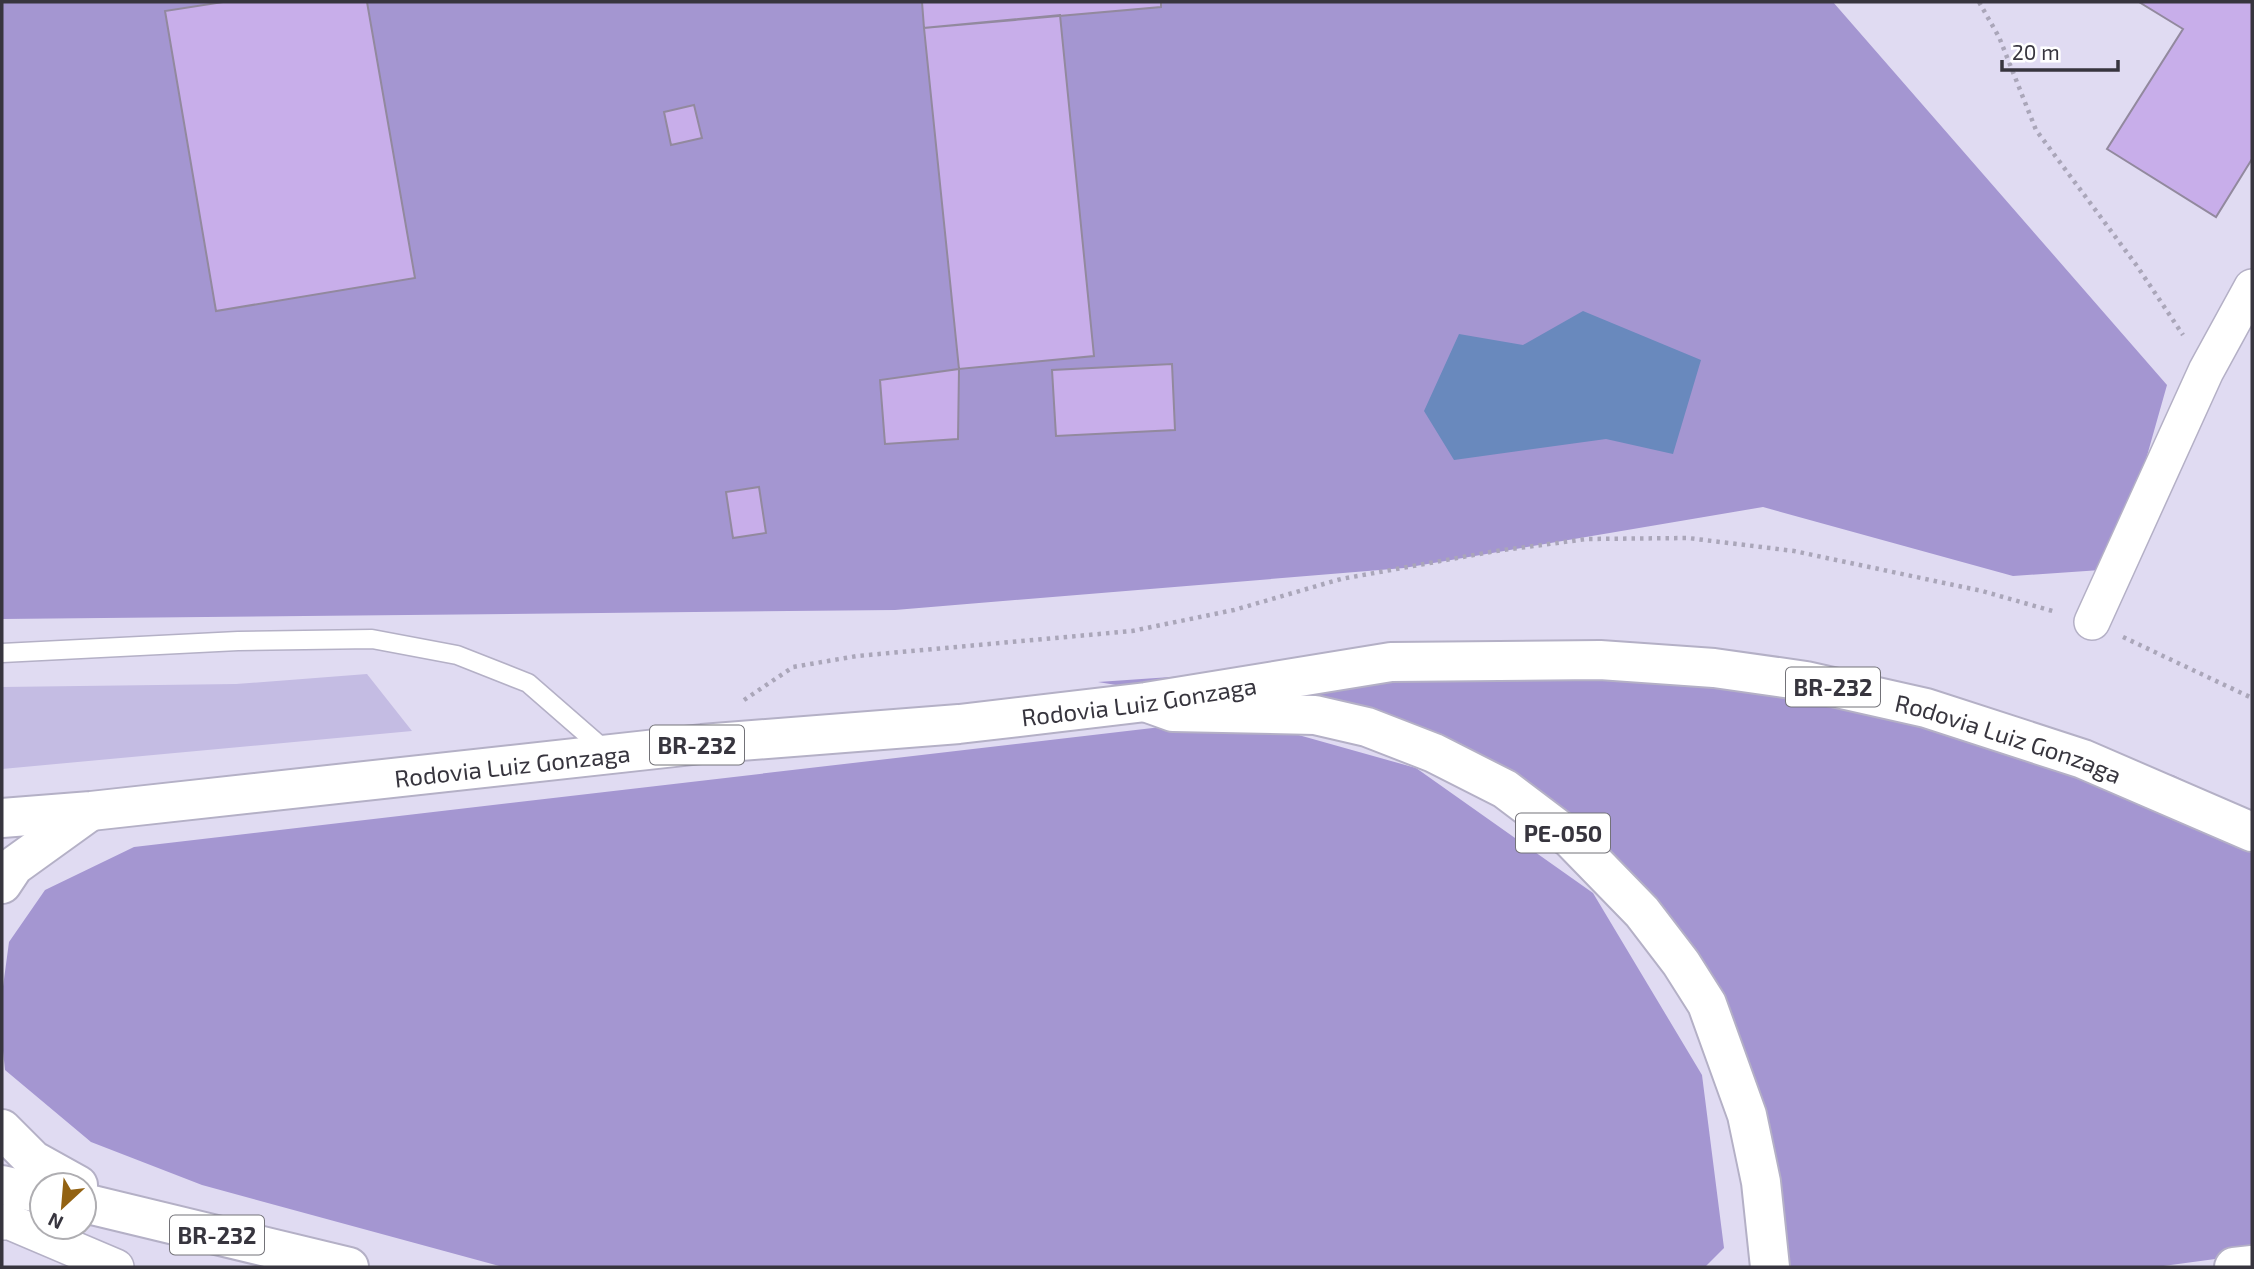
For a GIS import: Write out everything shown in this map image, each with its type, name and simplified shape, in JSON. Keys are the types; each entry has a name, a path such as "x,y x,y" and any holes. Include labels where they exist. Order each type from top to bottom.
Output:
{"main road":[{"name":"Rodovia Luiz Gonzaga","path":"2,818 91,811 702,744 959,724 1146,702 1391,662 1600,660 1714,668 1806,681 1926,708 2083,759 2252,832"},
{"name":"PE-050","path":"1146,702 1174,712 1315,715 1367,727 1434,753 1505,789 1571,839 1642,912 1681,963 1707,1004 1747,1115 1761,1182 1770,1267"},
{"path":"2,884 14,866 91,811"},
{"path":"2,1129 33,1160 53,1171"},
{"path":"2,1185 28,1191"},
{"path":"98,1196 126,1212"},
{"name":"BR-232","path":"98,1206 349,1267"},
{"path":"2234,1267 2252,1265"}],"street":[{"path":"2092,622 2206,371 2252,287"},
{"path":"2,1222 10,1222 116,1267"}],"lane":[{"path":"2,653 238,641 372,639 457,655 528,683 611,755"}],"path":[{"path":"1979,2 1998,37 2036,131 2137,266 2206,371"},
{"path":"702,744 740,702 793,667 857,656 1132,631 1234,610 1341,579 1496,551 1587,539 1688,538 1794,551 1982,591 2092,622 2252,698"}],"shaded area":[{"path":"2,2 1833,2 2167,385 2115,569 2013,576 1763,507 1404,568 895,610 2,619"},
{"path":"1391,662 1694,663 2083,759 2173,775 2252,814 2252,1254 2156,1267 1789,1267 1727,1060 1571,839 1367,727 1098,682"},
{"path":"367,674 412,731 2,769 2,687 236,684"},
{"path":"1238,718 1416,768 1593,893 1702,1075 1724,1248 1705,1267 503,1267 202,1185 91,1142 5,1070 2,994 9,942 45,890 134,847"}],"water":[{"path":"1583,311 1701,360 1673,454 1606,439 1454,460 1424,411 1459,334 1523,345"}],"building":[{"path":"223,2 367,2 415,278 216,311 165,11"},
{"path":"922,2 1161,2 1161,7 924,28"},
{"path":"2139,2 2252,2 2252,159 2216,217 2107,149 2183,29"},
{"path":"1060,15 1094,356 959,369 924,28"},
{"path":"694,105 702,138 671,145 664,112"},
{"path":"1172,364 1175,430 1056,436 1052,370"},
{"path":"959,369 958,439 885,444 880,380"},
{"path":"759,487 766,533 733,538 726,492"}]}
